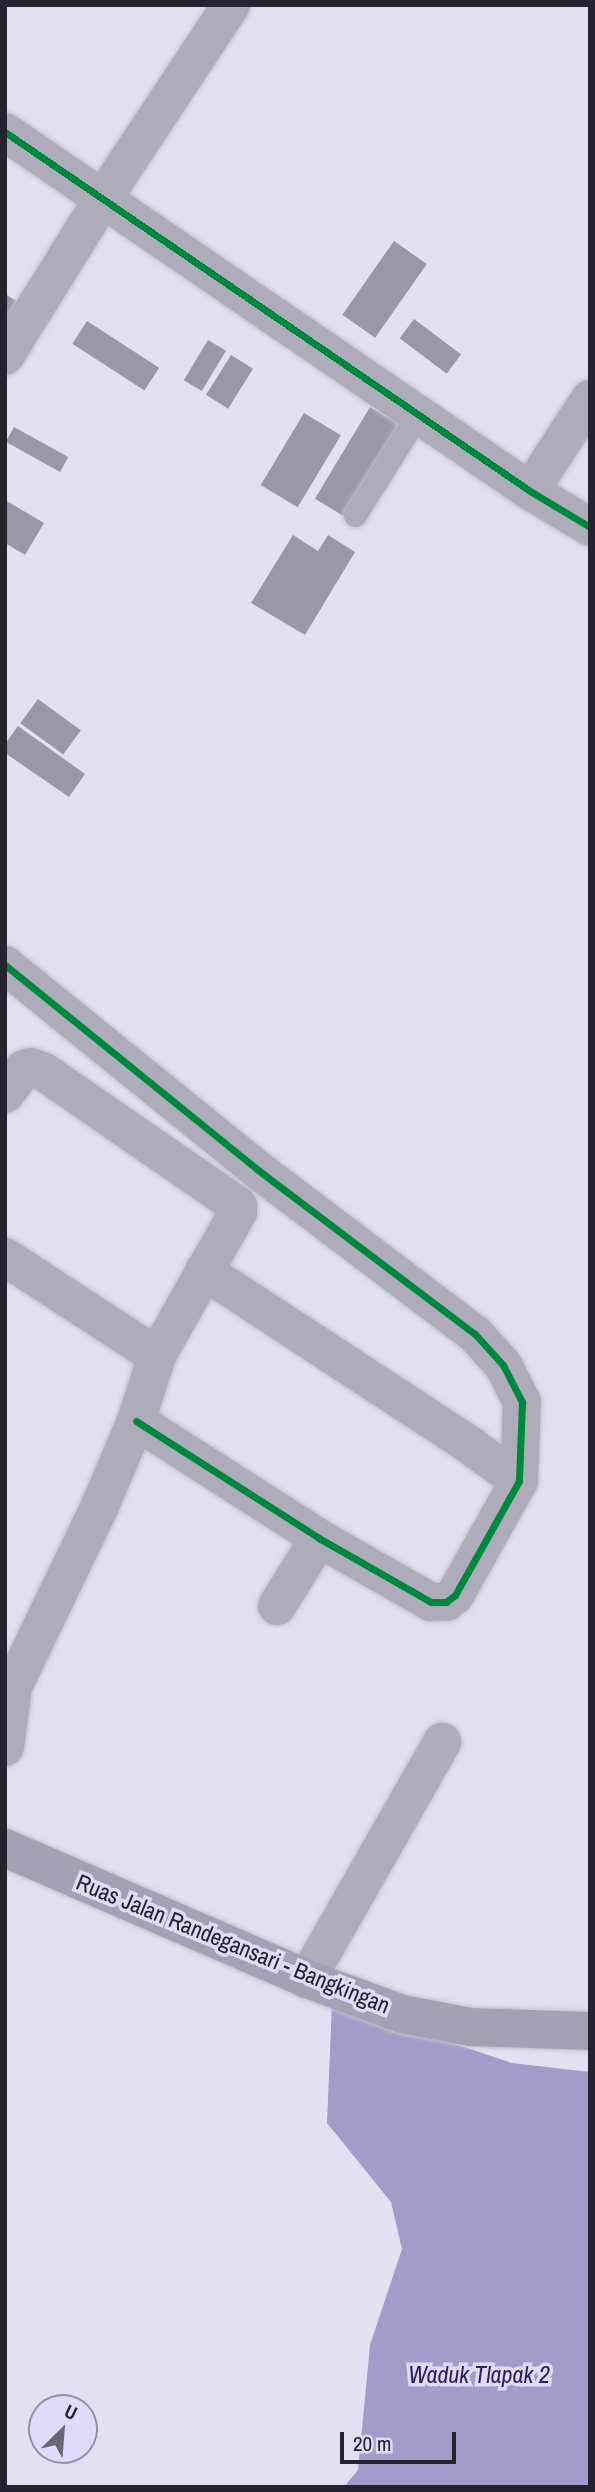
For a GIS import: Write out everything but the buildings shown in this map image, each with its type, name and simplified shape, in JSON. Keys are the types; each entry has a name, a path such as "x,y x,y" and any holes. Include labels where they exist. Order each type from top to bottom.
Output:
{"main road":[{"name":"Ruas Jalan Randegansari - Bangkingan","path":"5,1848 307,1979 402,2014 470,2027 590,2031"}],"street":[{"path":"5,356 104,197 231,5"},
{"path":"5,132 104,197 530,491 590,527"},
{"path":"530,491 590,399"},
{"path":"5,965 258,1170 475,1334 503,1365 522,1402 519,1481 455,1595 446,1602 432,1602 319,1538 136,1421"},
{"path":"5,1094 24,1069 31,1067 44,1072 238,1206"},
{"path":"5,1747 8,1699 136,1421 157,1356 235,1219 238,1206 258,1170"},
{"path":"5,1257 157,1356"},
{"path":"204,1271 519,1481"},
{"path":"277,1606 319,1538"},
{"path":"307,1979 442,1742"}],"lane":[{"path":"355,514 418,414"}],"water":[{"name":"Waduk Tlapak 2","path":"332,2003 512,2063 590,2072 590,2487 344,2487 358,2470 370,2345 402,2249 391,2202 327,2123"}],"cycle path":[{"path":"5,132 530,491 590,527"},
{"path":"5,965 258,1170 475,1334 503,1365 522,1402 519,1481 455,1595 446,1602 431,1602 319,1538 136,1421"}]}
